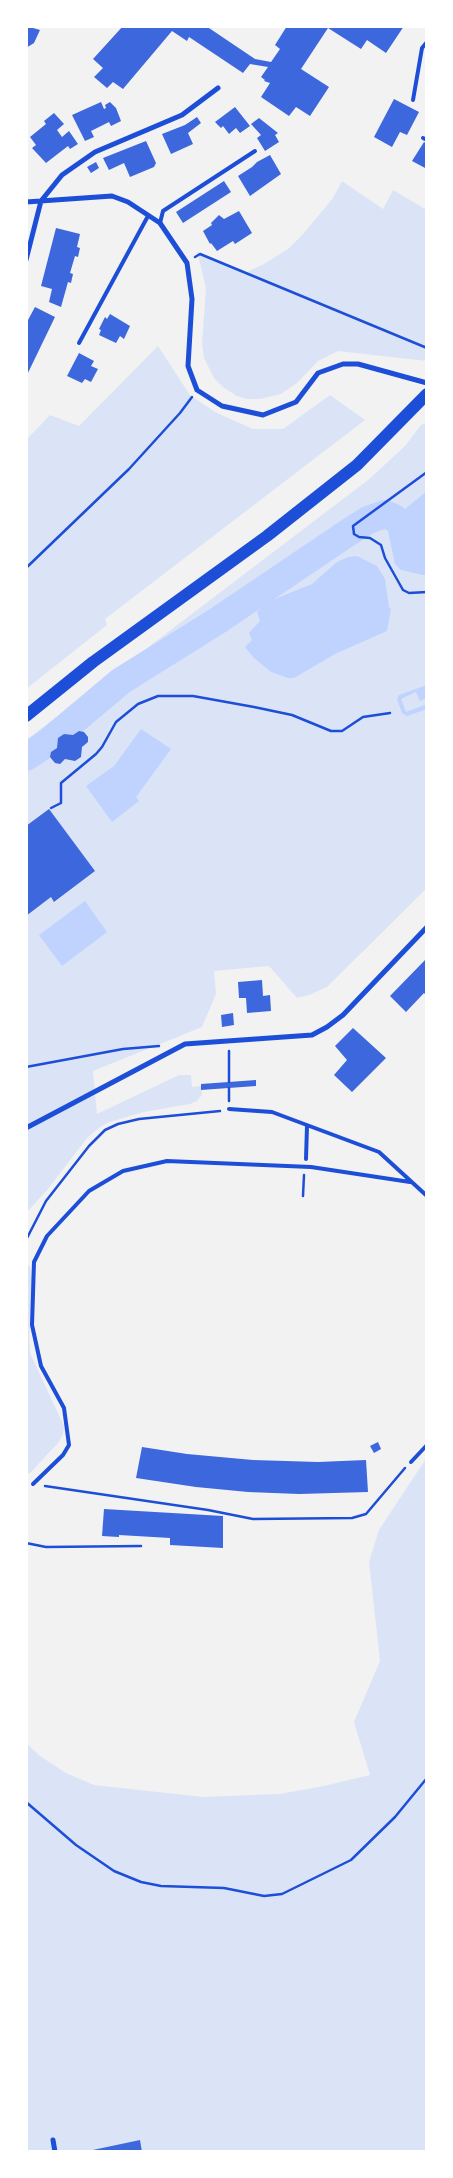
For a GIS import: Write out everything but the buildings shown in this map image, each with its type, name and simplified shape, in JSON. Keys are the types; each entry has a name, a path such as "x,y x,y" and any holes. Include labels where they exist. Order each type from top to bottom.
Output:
{"main road":[{"path":"26,716 93,662 267,536 344,476 390,433 427,394"}],"street":[{"path":"26,260 42,201 62,175 78,162 111,144 182,115 218,88"},
{"path":"26,202 112,196 128,202 160,223 187,261 192,299 188,366 197,390 222,406 263,415 296,402 318,373 343,364 358,364 427,383"},
{"path":"26,1128 185,1044 312,1034 327,1028 343,1015 427,927"},
{"path":"53,2140 55,2152"}],"lane":[{"path":"413,100 422,48 427,42"},
{"path":"160,223 163,211 255,151"},
{"path":"79,343 148,216"},
{"path":"229,1110 272,1112 379,1152 427,1196"},
{"path":"306,1159 308,1126"},
{"path":"33,1484 63,1454 69,1445 64,1408 41,1366 32,1324 34,1262 47,1236 89,1191 123,1171 167,1161 311,1167 410,1182"},
{"path":"411,1462 427,1445"}],"path":[{"path":"187,261 200,254 427,348"},
{"path":"26,568 130,469 180,413 197,390"},
{"path":"427,472 353,526 354,534 359,537 370,538 381,545 385,558 403,590 427,592"},
{"path":"50,808 61,802 61,783 96,754 116,722 138,704 158,696 193,696 254,707 292,715 331,731 342,731 363,717 390,714"},
{"path":"229,1042 229,1082"},
{"path":"26,1067 114,1051 162,1046"},
{"path":"26,1240 46,1201 89,1146 106,1130 118,1124 139,1119 229,1110 229,1088"},
{"path":"303,1196 304,1172"},
{"path":"33,1484 253,1518 352,1518 366,1514 411,1462"},
{"path":"26,1543 46,1547 142,1546"},
{"path":"26,1802 76,1845 114,1871 141,1882 162,1886 224,1888 264,1896 282,1894 351,1860 396,1817 427,1778"}],"shaded area":[{"path":"342,181 383,209 393,190 427,210 427,361 338,351 318,361 297,383 281,394 260,399 247,399 237,396 224,388 214,378 204,358 202,344 206,288 197,251 245,273 264,264 288,249 303,234 333,198"},
{"path":"158,346 190,395 215,412 253,429 283,429 330,395 365,420 105,619 107,625 26,689 26,440 50,415 79,426"},
{"path":"427,422 427,888 327,987 309,995 297,998 269,966 214,971 216,994 202,1027 93,1071 97,1114 179,1075 191,1075 192,1087 201,1086 202,1095 197,1101 190,1104 144,1112 109,1122 100,1127 87,1138 48,1189 26,1213 26,916 51,897 55,902 95,871 26,826 26,740 368,480 405,446 421,425"},
{"path":"26,1264 30,1267 33,1280 29,1336 30,1353 64,1426 63,1434 58,1443 30,1473 26,1473"},
{"path":"427,1457 427,2152 26,2152 26,1743 40,1756 66,1773 94,1785 203,1797 279,1794 370,1775 354,1722 380,1661 369,1562 379,1530"}],"water":[{"path":"427,491 427,575 423,575 401,570 395,564 388,531 394,518"},
{"path":"357,556 377,566 385,579 389,607 391,609 387,631 335,654 294,678 288,678 271,672 254,658 245,647 252,640 249,633 260,621 257,612 261,608 260,605 312,584 337,562 348,557"},
{"path":"427,685 427,698 420,701 416,692 401,699 406,712 427,704 427,709 407,716 402,713 397,699 399,695"},
{"path":"141,729 171,749 136,797 139,801 112,822 86,786 114,766"},
{"path":"85,901 107,932 62,966 39,935"}],"waterway":[{"path":"26,757 46,744 121,681 217,621 346,534 368,520 385,514 394,518"}]}
